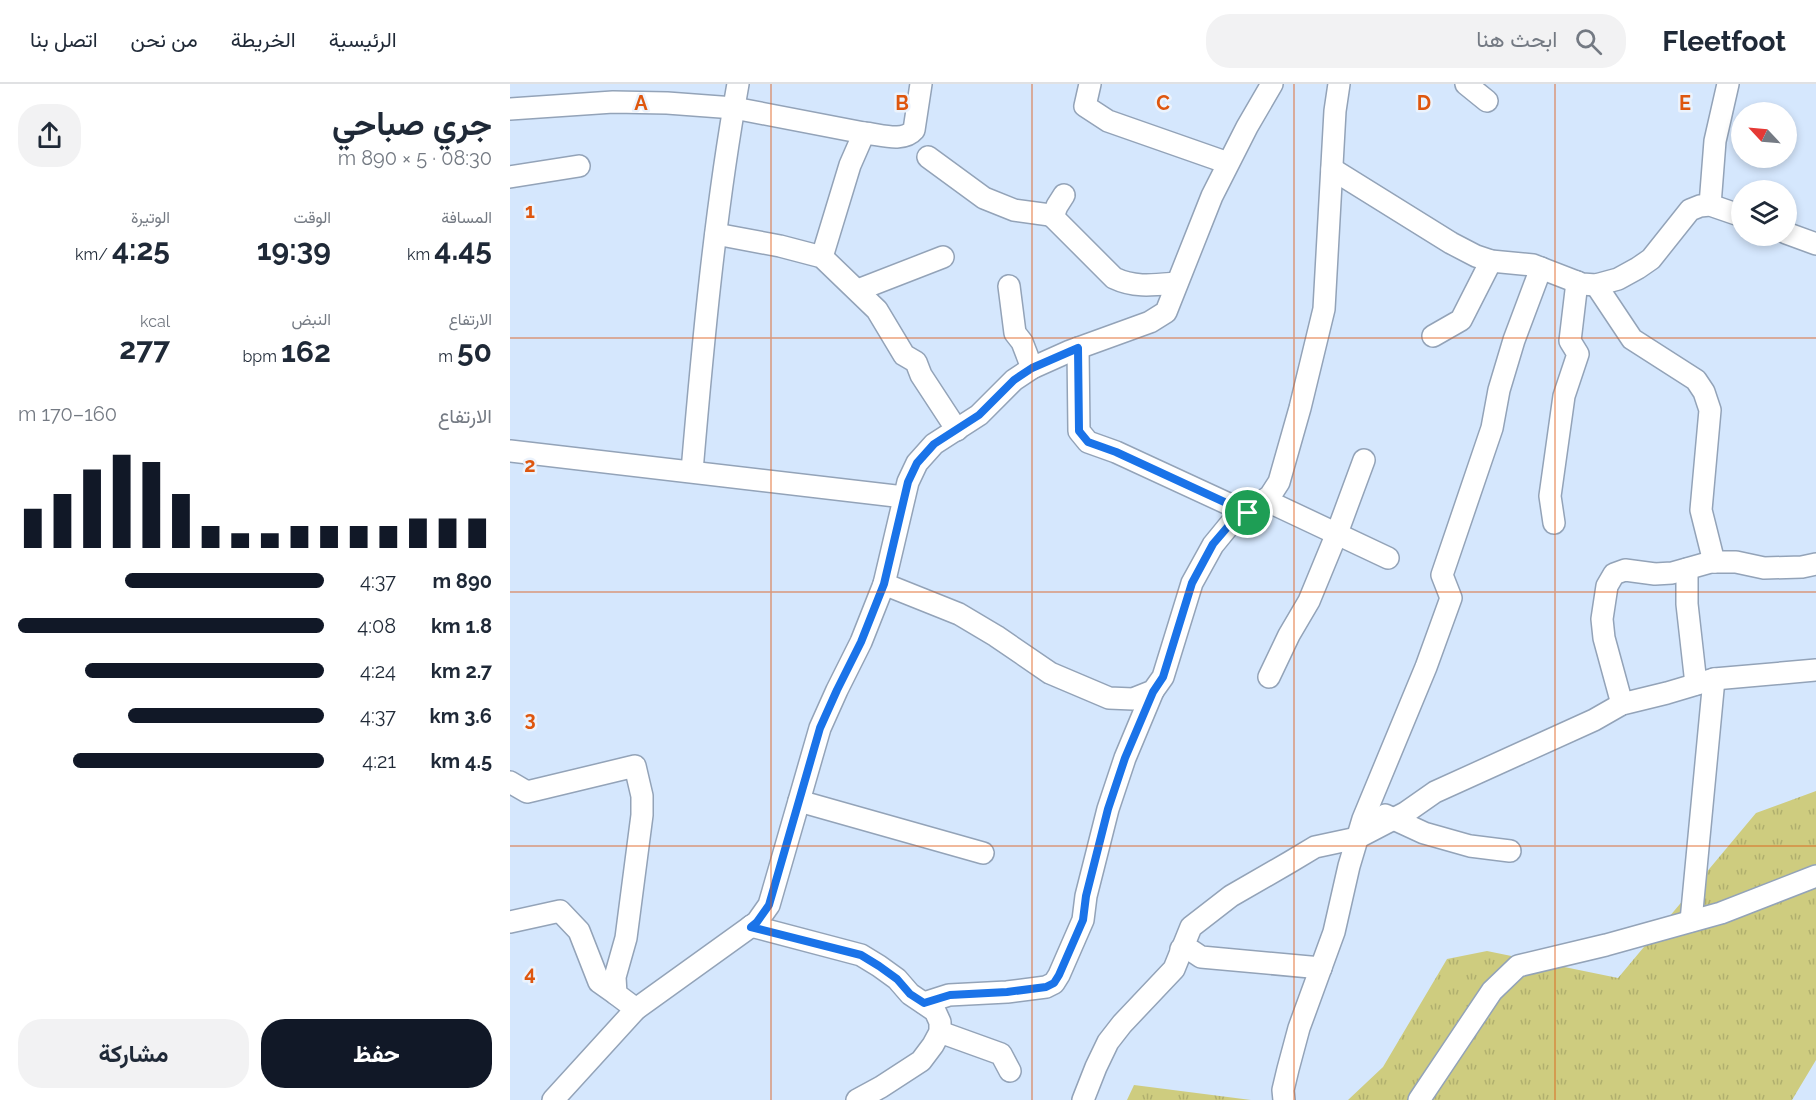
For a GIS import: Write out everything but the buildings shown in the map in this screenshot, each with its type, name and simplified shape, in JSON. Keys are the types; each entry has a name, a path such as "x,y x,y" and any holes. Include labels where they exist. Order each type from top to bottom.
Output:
{"street":[{"path":"692,471 707,303 738,84"},
{"path":"510,109 614,102 667,103 734,108 864,133 901,137 910,135 914,130 921,84"},
{"path":"1090,84 1085,106 1108,121 1228,163"},
{"path":"553,1100 636,1009 751,927 769,905 820,728 861,642 884,584 908,482 917,463 934,444 979,415 1014,380 1032,368 1078,348 1150,322 1166,312 1212,196 1272,84"},
{"path":"924,1003 950,995 1046,987 1054,983 1067,958 1083,920 1086,896 1108,809 1125,758 1153,692 1163,677 1192,583 1213,544 1231,523 1270,496 1279,482 1324,309 1335,111 1339,84"},
{"path":"1466,84 1487,101"},
{"path":"1710,205 1714,141 1728,84"},
{"path":"822,257 850,165 864,133"},
{"path":"928,157 984,198 1014,210 1050,215 1114,278 1126,284 1143,286 1177,283"},
{"path":"510,177 579,166"},
{"path":"1332,169 1451,243 1476,256 1491,261 1533,265 1587,284 1618,279 1651,259 1690,210 1710,205 1731,212"},
{"path":"1053,217 1064,195"},
{"path":"716,234 780,246 822,257 877,310 904,355 916,362 921,375 957,430"},
{"path":"1797,237 1816,244"},
{"path":"858,290 943,257"},
{"path":"1433,336 1461,320 1491,261"},
{"path":"1284,1100 1283,1090 1287,1069 1299,1028 1334,932 1357,838 1426,667 1451,598 1442,575 1492,428 1499,390 1514,340 1541,268"},
{"path":"1554,523 1550,496 1564,396 1578,354 1570,341 1587,284"},
{"path":"1587,284 1632,339 1696,380 1704,392 1710,410 1701,510 1714,562"},
{"path":"1009,286 1015,333 1022,342 1032,368"},
{"path":"1078,348 1079,431 1088,442 1256,506 1337,533 1388,558"},
{"path":"510,451 904,497"},
{"path":"1269,677 1289,635 1309,601 1364,460"},
{"path":"1622,704 1604,638 1602,620 1607,586 1614,574 1619,571 1672,573 1714,562 1736,562 1764,568 1802,567 1816,564"},
{"path":"1687,568 1687,604 1705,682 1691,921"},
{"path":"884,584 959,614 1050,673 1109,698 1133,699 1153,692"},
{"path":"1083,1100 1108,1042 1174,969 1191,927 1231,896 1315,847 1357,838 1395,819 1435,792 1594,720 1622,704 1705,682 1816,670"},
{"path":"510,782 527,792 635,766 642,796 642,815 626,938 615,977 616,993"},
{"path":"799,801 983,853"},
{"path":"1367,809 1395,819 1424,834 1470,846 1510,851"},
{"path":"1419,1100 1492,991 1518,966 1606,945 1721,913 1816,876"},
{"path":"510,922 560,911 579,931 599,982 636,1009"},
{"path":"751,927 861,955 897,979 910,994 935,1011 940,1022 940,1032 921,1060 857,1100"},
{"path":"1181,949 1192,951 1201,957 1321,968"},
{"path":"940,1032 1001,1054 1010,1071"}],"green space":[{"path":"1816,791 1816,1060 1792,1100 1348,1100 1383,1067 1447,959 1487,951 1618,978 1756,813"},
{"path":"1134,1085 1251,1100 1127,1100"}],"route":[{"path":"1078,348 1079,431 1088,442 1116,452 1248,513 1231,523 1213,544 1192,583 1163,677 1153,692 1125,758 1108,809 1086,896 1083,920 1054,983 1046,987 1007,992 950,995 924,1003 910,994 897,979 861,955 751,927 769,905 820,728 861,642 884,584 908,482 917,463 934,444 979,415 1014,380 1032,368 1078,348"}]}
